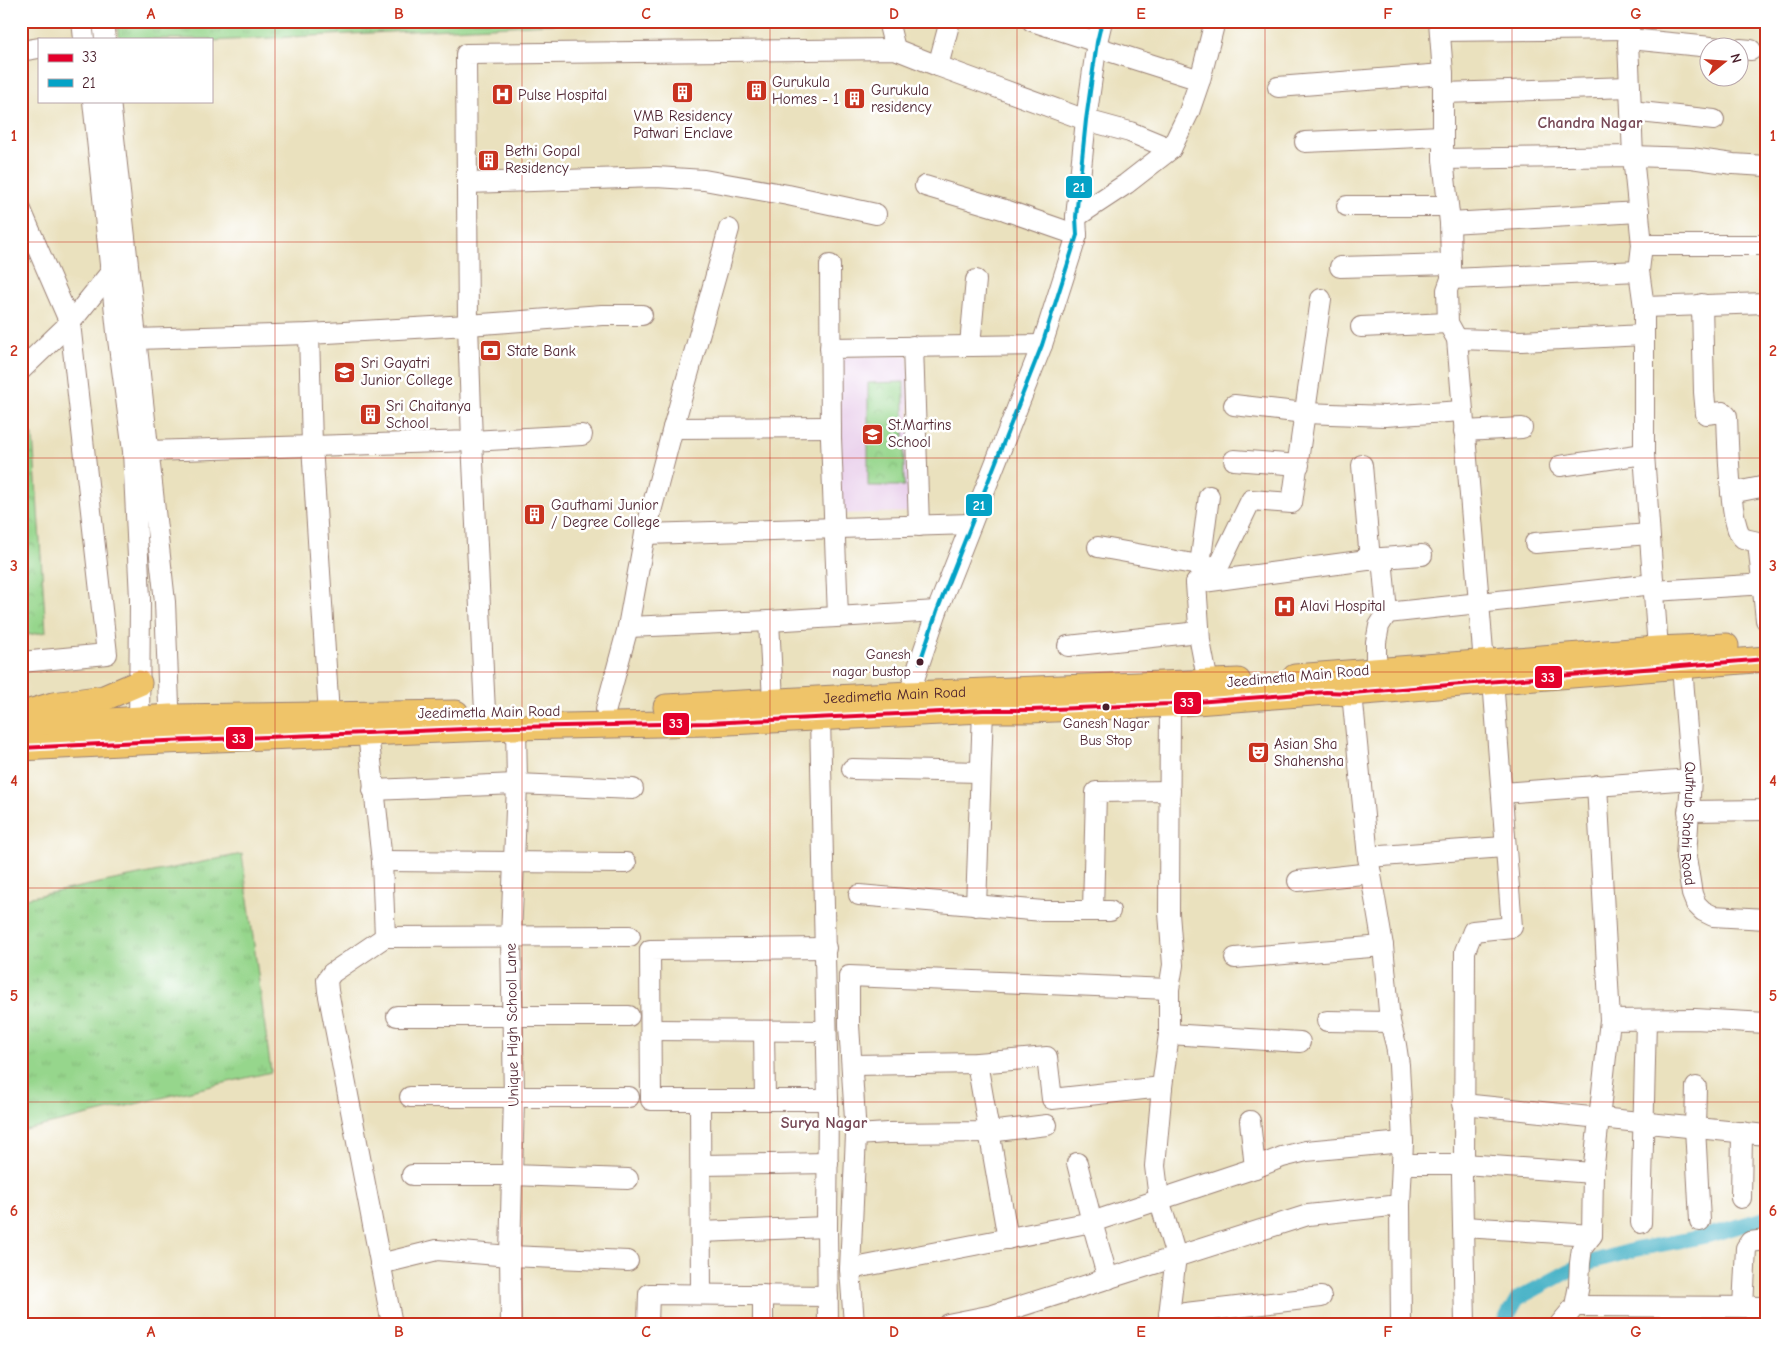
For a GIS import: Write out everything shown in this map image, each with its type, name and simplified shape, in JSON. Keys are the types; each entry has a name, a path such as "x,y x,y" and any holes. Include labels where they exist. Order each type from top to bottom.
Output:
{"main road":[{"name":"Jeedimetla Main Road","path":"170,729 329,715 606,709 820,716 1170,704 1326,692 1352,693 1489,671 1658,650 1766,644"},
{"name":"Jeedimetla Main Road","path":"21,748 139,730 368,733 516,727 731,713 773,701 1163,683 1208,684 1376,670 1489,671 1682,666 1766,659"},
{"path":"21,714 53,705 104,698 139,684"},
{"name":"Jeedimetla Main Road","path":"21,723 110,721 139,730"}],"street":[{"path":"82,21 84,38"},
{"path":"102,21 105,38"},
{"path":"888,21 895,49"},
{"path":"938,66 950,21"},
{"path":"1032,21 1200,80"},
{"path":"909,694 937,611 1042,345 1076,226 1086,120 1096,45 1102,21"},
{"path":"1076,226 1172,149 1189,112 1200,80 1215,21"},
{"path":"1465,1324 1462,1176 1464,1164 1465,951 1473,931 1512,927 1504,847 1502,793 1489,671 1478,602 1463,421 1447,290 1451,271 1448,214 1442,159 1443,84 1439,26 1545,26 1629,30 1700,44"},
{"path":"1629,30 1633,156 1642,245 1640,271 1644,307 1644,454 1658,650"},
{"path":"21,51 38,48"},
{"path":"485,712 468,325 466,54 895,49 1086,120 1130,132 1172,149"},
{"path":"1278,87 1443,84 1630,87"},
{"path":"93,102 110,272 133,452 140,599 139,730"},
{"path":"110,102 165,602 170,729"},
{"path":"1631,111 1714,120"},
{"path":"1305,142 1442,136"},
{"path":"1442,159 1633,156 1691,158 1733,164 1766,166"},
{"path":"467,184 656,176 704,180 788,195 876,214"},
{"path":"925,186 1005,210 1076,226"},
{"path":"1347,206 1448,214 1639,212"},
{"path":"21,210 70,323 107,654 21,662"},
{"path":"606,709 628,627 645,534 728,229"},
{"path":"1642,245 1766,245"},
{"path":"830,264 831,427 838,616"},
{"path":"1340,266 1451,271 1640,271"},
{"path":"21,370 70,323 110,272"},
{"path":"970,346 976,280"},
{"path":"1202,571 1220,564 1251,500 1292,503 1320,299"},
{"path":"1644,307 1766,303"},
{"path":"1702,304 1706,414 1723,412 1727,416 1730,493 1738,532 1743,538 1762,541 1766,620"},
{"path":"136,339 309,334 642,315"},
{"path":"1361,327 1453,331 1521,341 1644,335"},
{"path":"309,334 312,445 329,715"},
{"path":"830,348 1042,345"},
{"path":"913,346 919,526"},
{"path":"1234,405 1305,413 1463,421 1522,428"},
{"path":"673,428 831,427"},
{"path":"149,451 582,435"},
{"path":"1560,466 1644,454"},
{"path":"1234,460 1298,465"},
{"path":"1362,465 1376,559 1387,613 1379,626 1376,642 1376,670"},
{"path":"1730,493 1766,486"},
{"path":"1208,684 1199,632 1209,496"},
{"path":"645,534 971,524"},
{"path":"1535,543 1649,534"},
{"path":"1098,547 1202,571 1422,555"},
{"path":"1387,613 1478,602 1654,587 1764,584"},
{"path":"628,627 769,622 937,611"},
{"path":"769,622 773,701"},
{"path":"1068,646 1199,632"},
{"name":"Quthub Shahi Road","path":"1682,666 1691,779 1686,857 1692,894 1696,904 1702,911 1713,916 1766,919"},
{"path":"1352,693 1369,865 1383,946 1390,1022 1399,1065 1403,1142 1400,1206 1400,1324"},
{"path":"1170,704 1169,913 1172,965 1169,989 1169,1034 1155,1166 1159,1200 1176,1256 1169,1320 1322,1297"},
{"path":"976,906 983,710"},
{"path":"820,716 826,948 828,1324"},
{"name":"Unique High School Lane","path":"511,1324 511,1175 514,1096 511,938 517,784 516,727"},
{"path":"368,733 382,861 385,937"},
{"path":"852,769 980,772"},
{"path":"1502,793 1691,779"},
{"path":"373,790 517,784 633,789"},
{"path":"1560,1324 1575,1306 1579,1285 1580,1263 1587,1242 1610,1020 1597,785"},
{"path":"859,895 1043,911 1102,910 1096,792 1170,791"},
{"path":"1688,811 1766,810"},
{"path":"1298,881 1369,865 1504,847"},
{"path":"382,861 626,863"},
{"path":"392,1324 328,992 328,980 332,973 385,937 511,938 630,936"},
{"path":"1234,958 1383,946"},
{"path":"826,948 650,950 651,1100 828,1100"},
{"path":"854,1324 850,1269 856,1135 849,1025 850,976 1169,989"},
{"path":"397,1016 629,1016"},
{"path":"1610,1020 1695,1019 1766,1023"},
{"path":"1641,1223 1646,1020"},
{"path":"1327,1021 1390,1022"},
{"path":"651,1030 826,1031"},
{"path":"764,1030 765,1099"},
{"path":"1169,1034 1300,1042"},
{"path":"853,1065 977,1063 1048,1056 1052,1099 1162,1087"},
{"path":"977,1063 1008,1239"},
{"path":"1696,1087 1695,1128 1700,1221"},
{"path":"410,1097 629,1097"},
{"path":"700,1100 701,1294"},
{"path":"1463,1104 1766,1135"},
{"path":"1250,1121 1255,1168"},
{"path":"856,1135 989,1132 1048,1125"},
{"path":"1741,1198 1742,1132"},
{"path":"850,1269 1092,1222 1255,1168 1282,1157 1306,1151 1403,1142"},
{"path":"701,1164 828,1163"},
{"path":"1077,1163 1108,1279"},
{"path":"1402,1164 1464,1164 1593,1173"},
{"path":"412,1174 628,1179"},
{"path":"948,1324 994,1320 1176,1256 1308,1215 1400,1206"},
{"path":"701,1232 826,1227"},
{"path":"1464,1227 1587,1242"},
{"path":"1743,1307 1746,1248 1750,1242 1766,1240"},
{"path":"380,1264 437,1250 510,1256 628,1261"},
{"path":"648,1324 649,1294 828,1296"},
{"path":"763,1295 763,1324"},
{"path":"1575,1306 1766,1307"}],"shaded area":[{"name":"St.Martins School","path":"908,355 912,512 836,514 832,357"}],"green space":[{"path":"117,21 611,21 212,41 212,38 119,38"},
{"path":"904,382 904,486 868,486 868,383"},
{"path":"21,426 33,435 46,632 21,636"},
{"path":"242,854 271,1072 21,1131 21,899"}],"waterway":[{"path":"1503,1324 1517,1299 1580,1265 1638,1249 1706,1236 1766,1218"}],"transit line":[{"name":"21","path":"920,662 937,611 1042,345 1077,235 1076,217 1086,120 1097,42 1102,21"},
{"name":"33","path":"21,748 516,727 709,723 983,710 1031,710 1170,704 1326,692 1352,693 1766,659"}],"place":[{"name":"Gurukula Homes - 1","path":"756,91"},
{"name":"VMB Residency Patwari Enclave","path":"683,93"},
{"name":"Pulse Hospital","path":"502,95"},
{"name":"Gurukula residency","path":"855,99"},
{"name":"Bethi Gopal Residency","path":"489,160"},
{"name":"State Bank","path":"491,351"},
{"name":"Sri Gayatri Junior College","path":"345,372"},
{"name":"Sri Chaitanya School","path":"370,415"},
{"name":"St.Martins School","path":"872,434"},
{"name":"Gauthami Junior / Degree College","path":"535,514"},
{"name":"Alavi Hospital","path":"1284,606"},
{"name":"Ganesh nagar bustop","path":"920,662"},
{"name":"Ganesh Nagar Bus Stop","path":"1106,707"},
{"name":"Asian Sha Shahensha","path":"1258,753"}],"district":[{"name":"Chandra Nagar","path":"1590,123"},
{"name":"Surya Nagar","path":"824,1123"}]}
